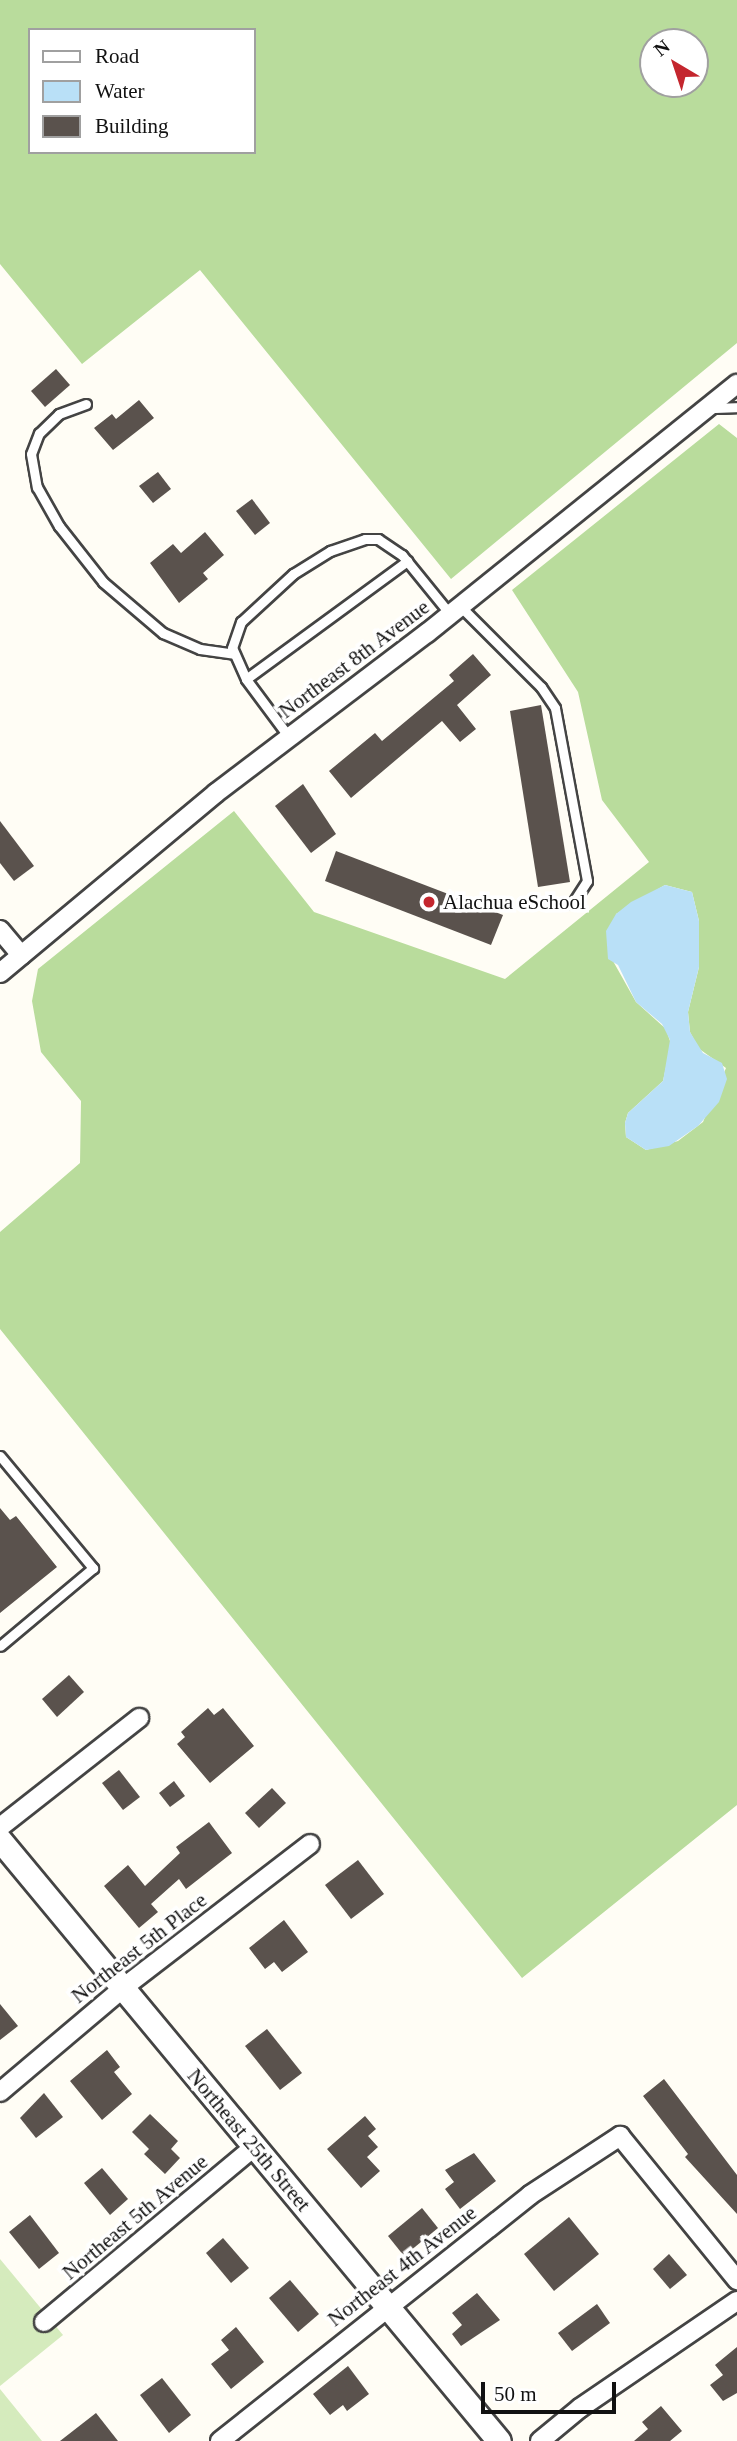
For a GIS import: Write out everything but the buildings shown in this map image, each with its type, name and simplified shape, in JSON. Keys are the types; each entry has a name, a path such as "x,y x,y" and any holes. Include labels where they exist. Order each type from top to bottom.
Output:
{"street":[{"name":"Northeast 8th Avenue","path":"0,973 143,851 455,610 737,384"},
{"path":"0,930 21,956"},
{"path":"0,1828 139,1718"},
{"name":"Northeast 25th Street","path":"0,1840 499,2441"},
{"name":"Northeast 5th Place","path":"0,2092 123,1988 310,1844"},
{"name":"Northeast 4th Avenue","path":"220,2441 386,2305 530,2195 620,2136 737,2280"},
{"name":"Northeast 5th Avenue","path":"44,2322 255,2146"},
{"path":"540,2441 580,2408 737,2301"}],"lane":[{"path":"86,404 59,414 40,433 32,454 37,487 59,526 103,582 163,633 200,649 234,654"},
{"path":"708,408 737,407"},
{"path":"289,737 246,679 234,654 234,635 253,608 312,560 365,539 392,544 455,610 541,687 555,708 587,881 572,904"},
{"path":"246,679 408,561"},
{"path":"0,1456 93,1568 0,1646"}],"green space":[{"path":"0,0 737,0 737,343 451,579 200,270 82,364 0,264"},
{"path":"719,424 737,438 737,1805 522,1978 0,1329 0,1232 80,1163 81,1101 41,1052 32,1001 38,969 234,811 314,912 505,979 649,862 602,800 578,692 512,590","holes":["665,885 692,892 699,921 699,967 688,1012 690,1032 698,1048 726,1068 703,1122 678,1141 646,1150 626,1137 625,1123 628,1113 663,1081 671,1044 666,1029 636,1002 613,961 616,914"]},
{"path":"0,2259 63,2335 0,2386"},
{"path":"0,2389 42,2441 0,2441"}],"water":[{"path":"665,885 692,892 699,921 699,967 688,1012 690,1032 703,1053 722,1063 727,1079 719,1102 698,1126 669,1146 646,1150 626,1137 625,1123 628,1113 663,1081 670,1040 662,1024 636,1002 618,965 608,959 606,931 616,914 631,902"}],"place":[{"name":"Alachua eSchool","path":"429,902"}]}
